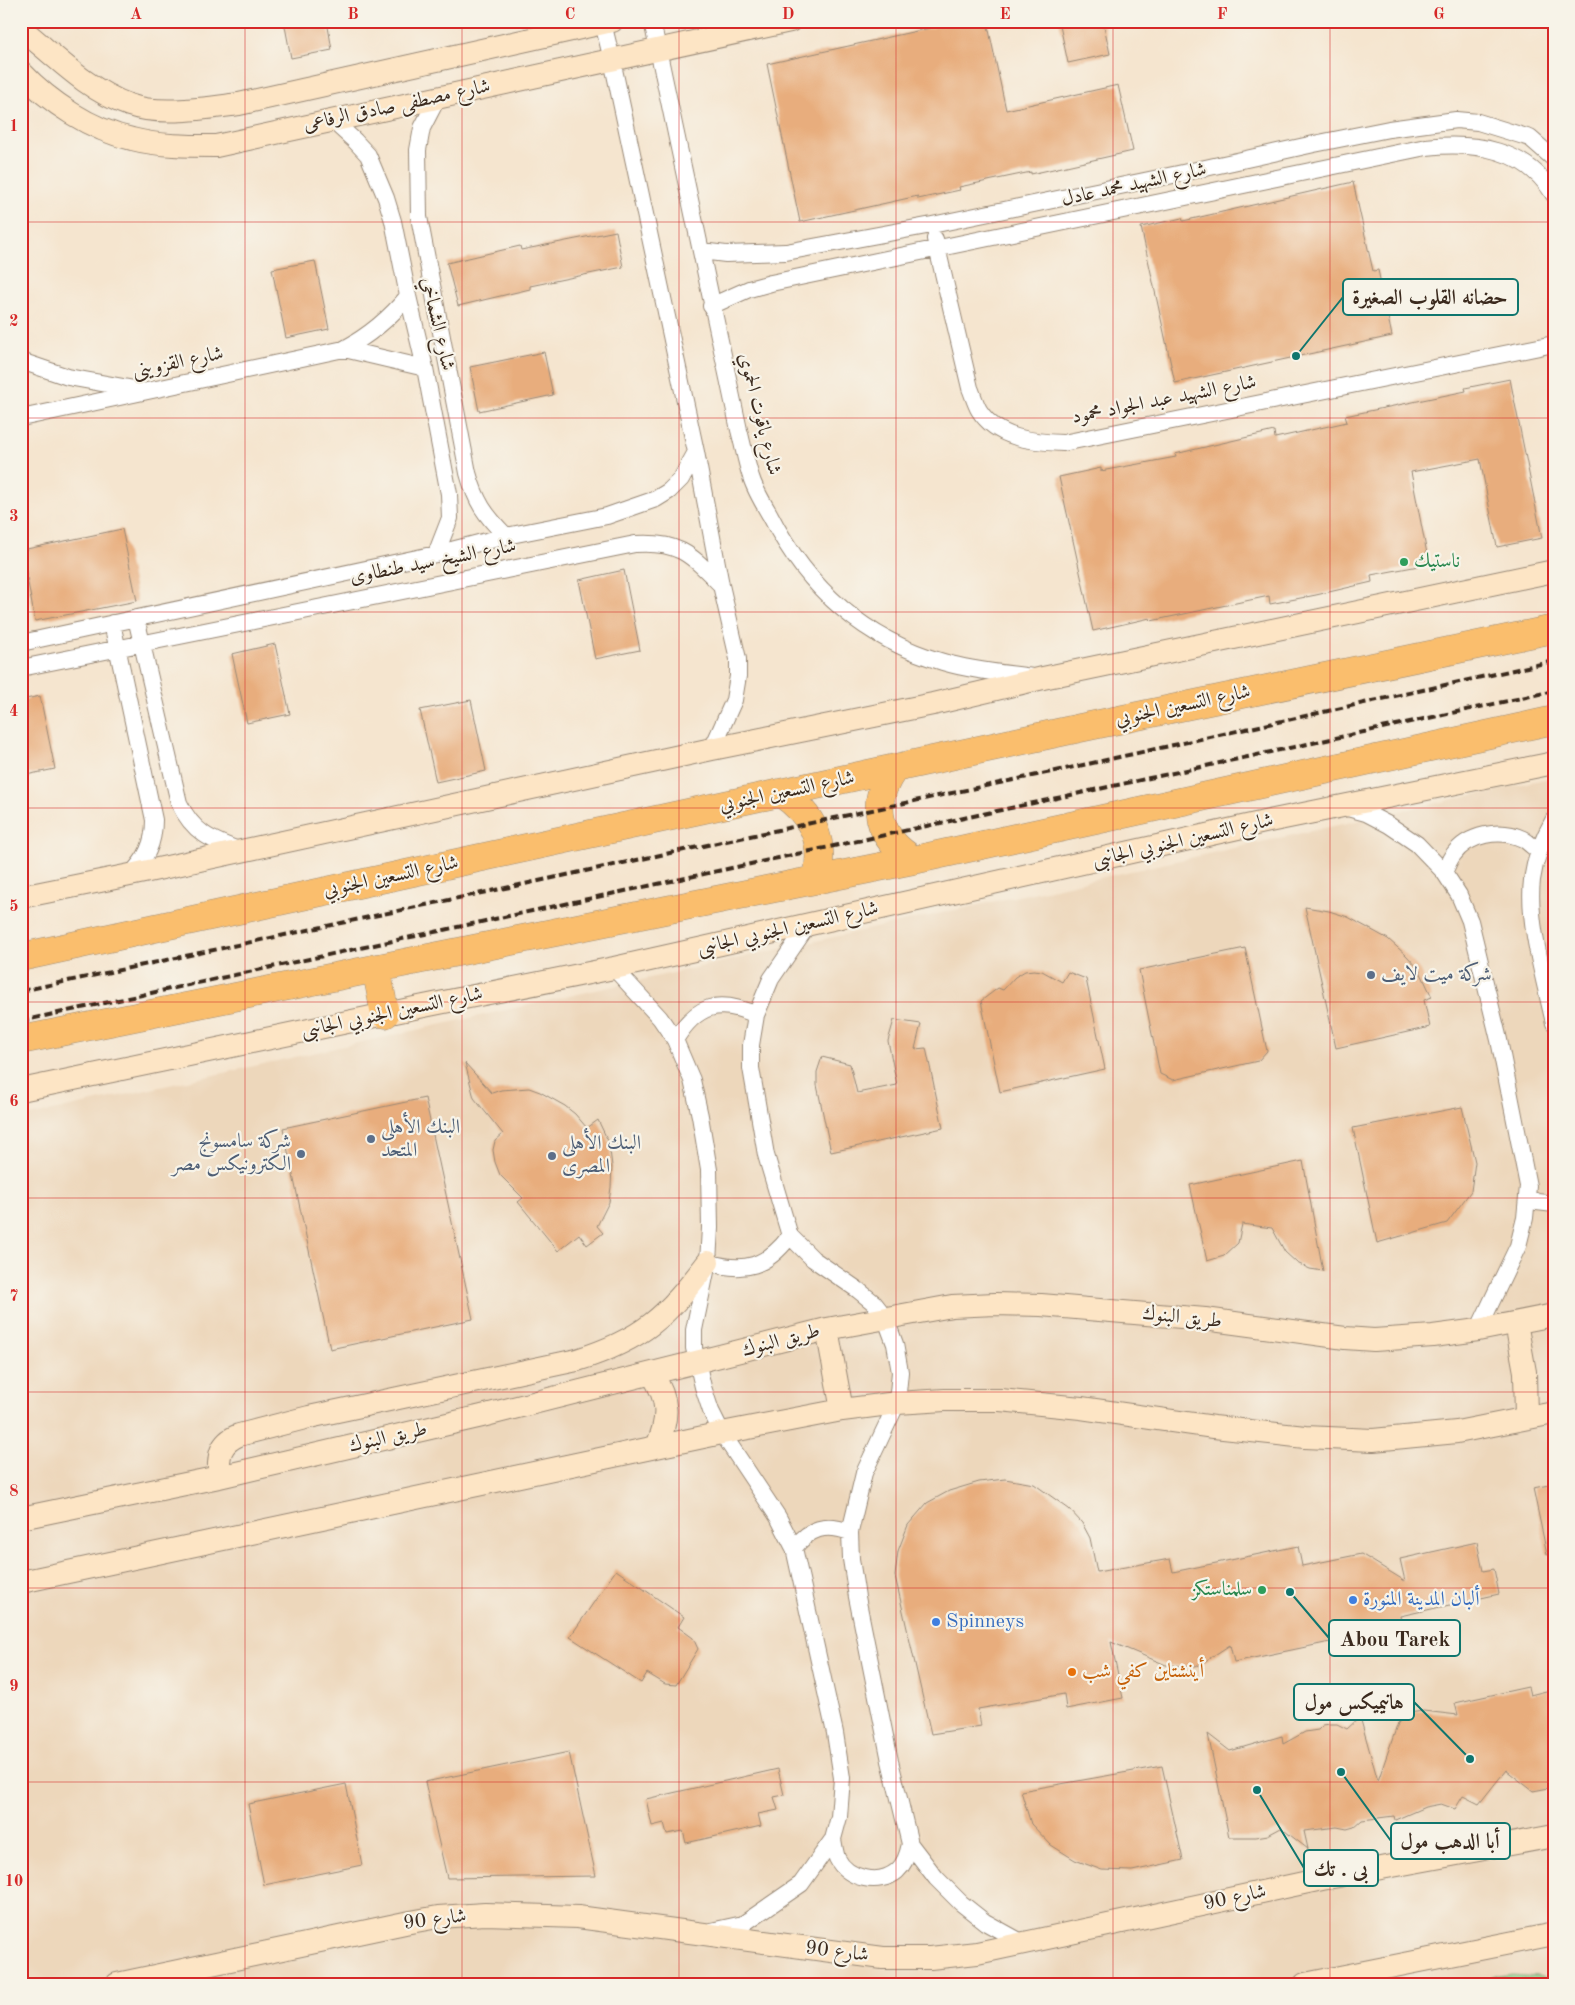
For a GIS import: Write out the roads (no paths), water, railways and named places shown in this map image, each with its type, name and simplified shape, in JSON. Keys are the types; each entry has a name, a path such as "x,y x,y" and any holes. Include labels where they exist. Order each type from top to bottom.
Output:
{"highway":[{"name":"شارع التسعين الجنوبي","path":"21,957 781,794 894,768 1554,629"},
{"path":"21,1040 817,878 914,860 1554,720"},
{"path":"894,768 882,790 880,814 888,836 895,846 914,860"},
{"path":"781,794 804,811 812,823 820,850 817,878"},
{"path":"376,968 385,1014"}],"street":[{"name":"شارع ياقوت الحموي","path":"652,21 701,250 711,306 739,430 752,479 780,535 810,578 823,593 854,619 891,641 922,655 975,670 1043,678"},
{"name":"شارع مصطفى صادق الرفاعى","path":"21,72 48,96 100,129 131,139 185,146 216,146 790,21"},
{"name":"شارع مصطفى صادق الرفاعى","path":"21,27 93,88 130,105 164,110 196,109 239,104 607,22"},
{"path":"607,22 612,60 696,452 721,585 738,658 738,676 734,700 712,749"},
{"name":"شارع الشماخي","path":"438,98 422,128 418,150 419,217 468,473 478,501 488,516 506,536"},
{"name":"شارع الشماخي","path":"332,120 368,155 378,176 393,221 447,478 450,518 436,554"},
{"name":"شارع الشهيد محمد عادل","path":"701,250 726,254 786,252 932,225 1389,129 1456,120 1478,122 1530,138 1554,159"},
{"name":"شارع الشهيد محمد عادل","path":"711,306 749,289 771,283 1403,151 1444,145 1489,148 1518,159 1549,187 1554,195"},
{"path":"1227,162 1233,186"},
{"name":"شارع الشهيد عبد الجواد محمود","path":"932,225 970,388 980,411 995,426 1018,438 1038,442 1063,442 1554,344"},
{"name":"شارع القزوينى","path":"21,418 344,349 373,332 408,296"},
{"name":"شارع القزوينى","path":"344,349 425,368"},
{"path":"21,361 68,377 147,391"},
{"name":"شارع الشيخ سيد طنطاوى","path":"21,643 436,554 506,536 607,516 656,499 670,491 681,479 696,452"},
{"path":"447,478 468,473"},
{"name":"شارع الشيخ سيد طنطاوى","path":"21,668 635,544 654,542 682,550 692,556 721,585"},
{"path":"21,897 712,749 933,704 1043,678 1554,571"},
{"path":"136,618 179,803 185,816 194,827 206,836 241,851"},
{"path":"112,623 154,820 153,838 147,856 130,875"},
{"name":"شارع التسعين الجنوبي الجانبى","path":"21,1090 614,968 1261,823 1554,763"},
{"path":"1342,806 1366,813 1389,825 1417,844 1444,872 1459,895 1470,921 1499,1040 1528,1186 1518,1246 1478,1330"},
{"path":"1554,819 1538,851 1532,880 1531,913 1554,1023"},
{"path":"1444,872 1453,855 1467,842 1485,834 1504,834 1523,839 1538,851"},
{"path":"808,925 771,979 756,1015 751,1044 751,1068 766,1155 790,1236 812,1259 874,1303 885,1317 895,1344 900,1372 897,1403 864,1472 850,1532 851,1560 857,1597 890,1761 910,1844 936,1878 961,1903 985,1922 1023,1943"},
{"path":"614,968 660,1018 675,1040 692,1080 709,1170 710,1228 708,1262 694,1330 694,1348 711,1411 722,1433 778,1517 794,1548 839,1755 842,1778 840,1807 833,1839 802,1884 743,1924 696,1934"},
{"path":"675,1040 685,1024 700,1012 719,1006 738,1007 756,1015"},
{"path":"1527,1198 1536,1202 1554,1204"},
{"path":"708,1262 726,1268 745,1268 763,1262 779,1251 790,1236"},
{"path":"218,1477 218,1460 222,1448 232,1438 239,1435 309,1417 569,1361 604,1351 628,1340 649,1327 679,1299 708,1262"},
{"name":"طريق البنوك","path":"21,1518 218,1477 577,1393 827,1329 952,1306 1019,1304 1205,1319 1345,1338 1374,1340 1433,1336 1478,1330 1554,1315"},
{"path":"1516,1323 1524,1372 1526,1418"},
{"path":"827,1329 842,1410"},
{"path":"569,1361 577,1393"},
{"path":"652,1374 661,1390 666,1407 666,1418 657,1446"},
{"path":"21,1582 657,1446 842,1410 897,1403 945,1400 1000,1400 1080,1408 1214,1427 1342,1439 1373,1440 1494,1426 1554,1413"},
{"path":"794,1548 812,1531 824,1527 837,1527 850,1532"},
{"name":"شارع 90","path":"117,1984 405,1922 438,1917 503,1914 578,1917 624,1922 696,1934 883,1958 930,1958 977,1953 1322,1880 1554,1836"},
{"path":"833,1839 837,1858 848,1872 864,1879 881,1879 897,1871 907,1858 910,1844"},
{"path":"1305,1984 1554,1934"}],"railway":[{"path":"21,991 1065,769 1554,661"},
{"path":"21,1021 1554,691"}],"place":[{"name":"حضانه القلوب الصغيرة","path":"1296,356"},
{"name":"ناستيك","path":"1404,562"},
{"name":"شركة ميت لايف","path":"1371,975"},
{"name":"البنك الأهلى المتحد","path":"371,1139"},
{"name":"شركة سامسونج الكترونيكس مصر","path":"301,1154"},
{"name":"البنك الأهلى المصرى","path":"552,1156"},
{"name":"سلمناستكز","path":"1262,1590"},
{"name":"Abou Tarek","path":"1290,1592"},
{"name":"ألبان المدينة المنورة","path":"1353,1600"},
{"name":"Spinneys","path":"936,1622"},
{"name":"أينشتاين كفي شب","path":"1072,1672"},
{"name":"هانيميكس مول","path":"1470,1759"},
{"name":"أبا الدهب مول","path":"1341,1772"},
{"name":"بى . تك","path":"1257,1790"}]}
